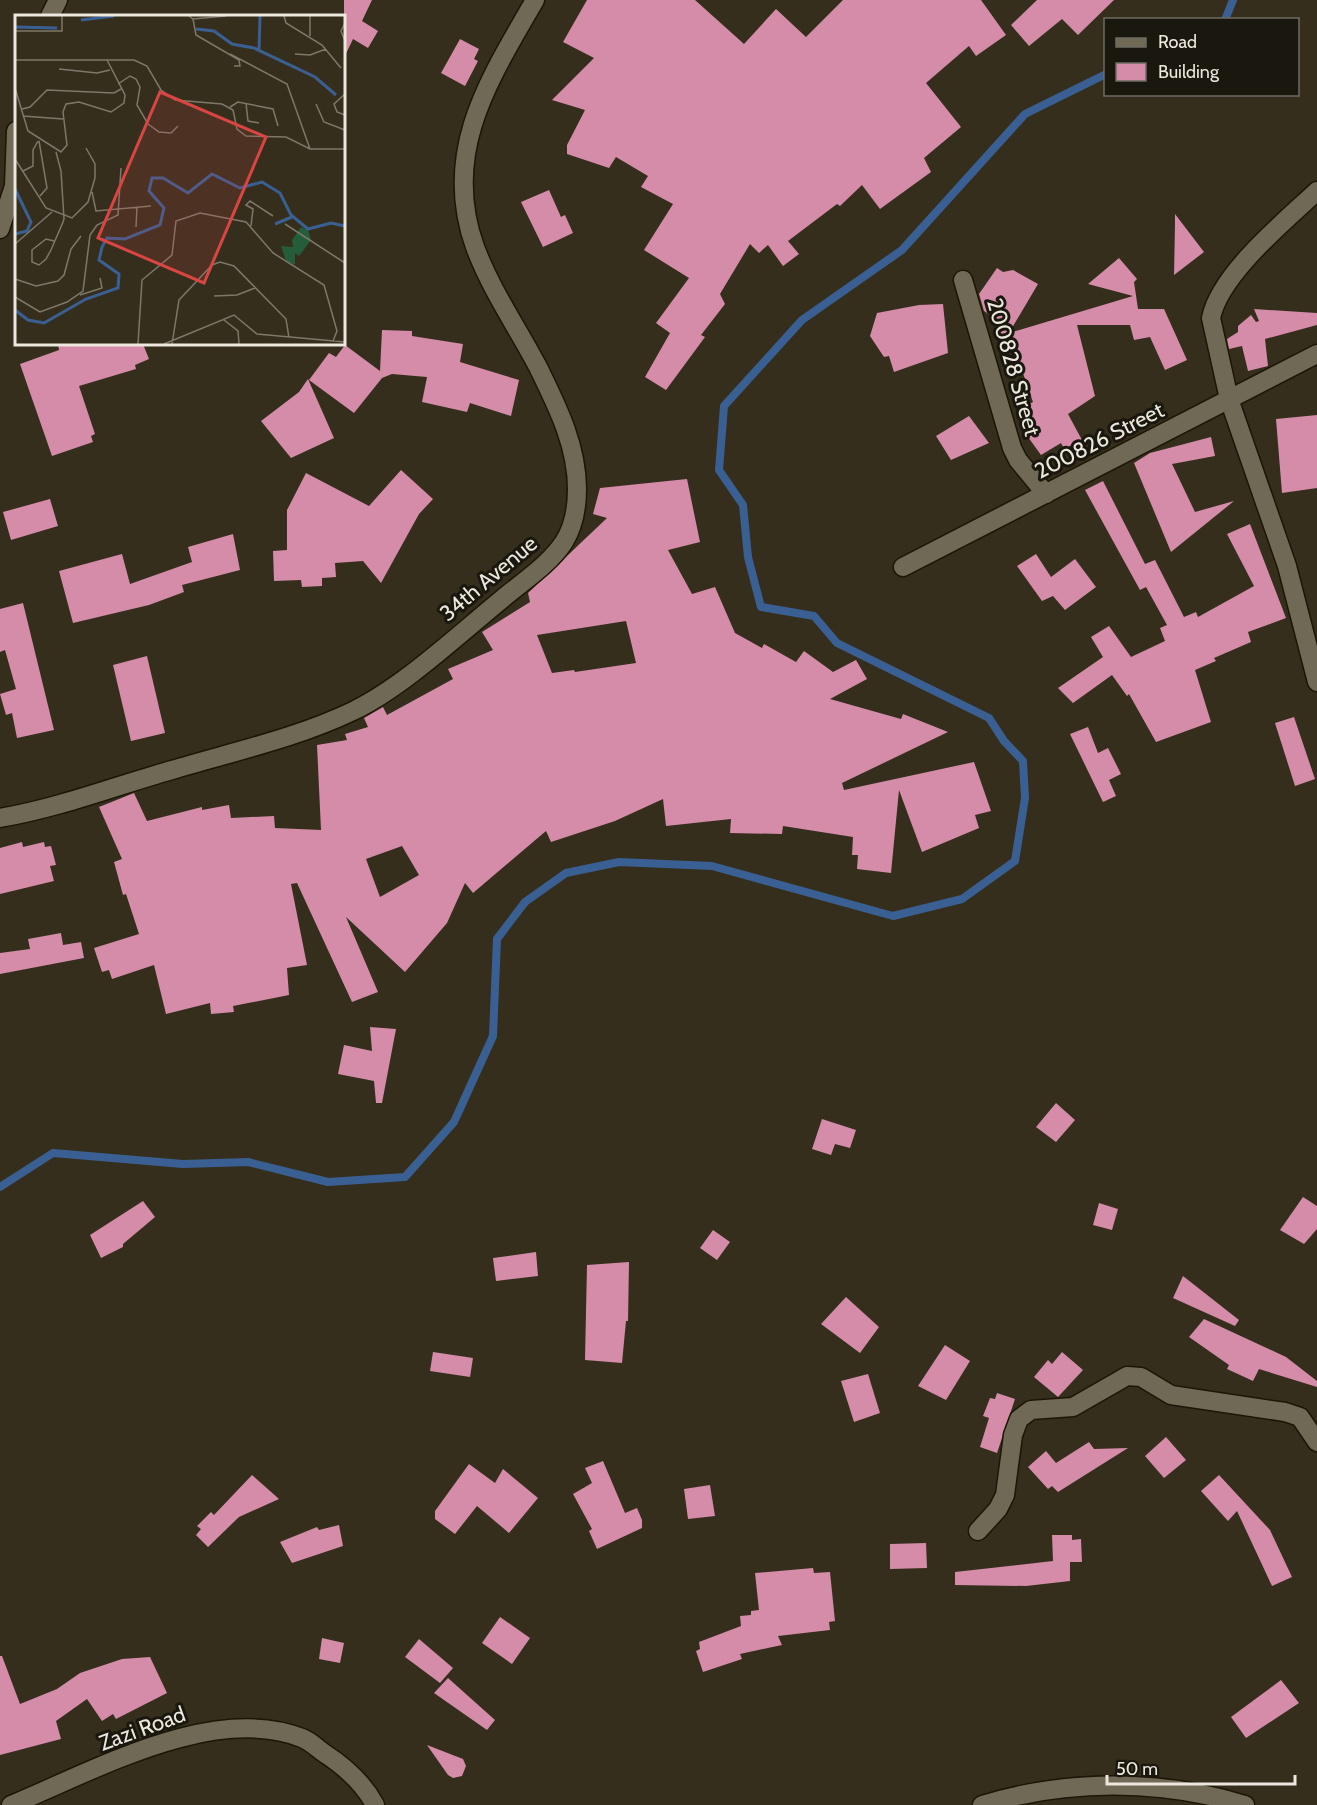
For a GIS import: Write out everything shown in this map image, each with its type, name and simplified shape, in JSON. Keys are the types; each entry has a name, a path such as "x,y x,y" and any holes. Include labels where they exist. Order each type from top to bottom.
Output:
{"street":[{"path":"50,15 58,0"},
{"name":"34th Avenue","path":"0,818 98,795 151,776 298,732 355,710 435,655 545,563 562,545 572,529 576,511 577,488 571,446 555,400 495,291 476,248 464,192 466,148 475,112 484,90 535,0"},
{"path":"0,229 14,186 15,158"},
{"path":"1317,191 1229,278 1214,304 1213,332 1229,399 1287,566 1317,682"},
{"name":"200828 Street","path":"963,280 1012,448 1018,460 1046,494"},
{"name":"200826 Street","path":"903,567 1317,354"},
{"path":"978,1531 998,1509 1005,1495 1013,1435 1019,1419 1031,1410 1073,1407 1127,1376 1141,1377 1171,1395 1285,1412 1300,1417 1317,1442"},
{"name":"Zazi Road","path":"11,1805 164,1741 214,1729 255,1728 302,1738 341,1764 375,1805"},
{"path":"982,1805 1057,1788 1114,1785 1178,1791 1245,1805"}],"building":[{"path":"344,0 372,0 362,21 378,31 368,48 353,39 345,56 345,15"},
{"path":"587,0 695,0 744,44 776,9 806,37 843,0 981,0 1006,35 976,56 969,46 926,83 961,127 924,158 931,172 880,209 862,185 840,206 837,204 788,241 799,254 783,266 768,245 759,253 750,244 720,294 725,304 701,335 705,337 666,390 645,377 670,333 656,323 689,278 644,250 673,204 641,187 648,176 616,157 609,168 567,154 567,145 585,110 552,100 594,58 563,42"},
{"path":"1037,0 1114,0 1078,35 1062,19 1029,46 1011,25"},
{"path":"460,39 479,49 474,59 478,61 465,86 441,73"},
{"path":"549,190 561,217 565,215 573,233 543,247 521,202"},
{"path":"1175,214 1204,252 1174,275 1175,225"},
{"path":"1119,258 1137,279 1134,282 1138,309 1164,309 1187,360 1165,370 1150,337 1134,340 1130,325 1077,325 1095,396 1068,414 1082,440 1064,449 1061,443 1041,455 1028,437 1034,432 1022,408 1033,402 1009,333 1133,296 1088,284"},
{"path":"997,268 1003,272 1013,270 1038,284 1001,347 992,316 984,311 979,294"},
{"path":"943,304 948,353 894,372 889,356 884,357 870,336 877,313 919,305"},
{"path":"1254,309 1317,313 1317,325 1265,339 1268,366 1248,371 1242,346 1229,349 1227,339 1238,332 1238,326 1251,315 1256,322 1259,321"},
{"path":"382,330 412,331 412,336 463,344 460,362 519,380 511,416 470,403 467,412 422,402 427,377 392,374 382,378 354,413 309,380 329,353 336,357 345,345 380,371"},
{"path":"58,345 143,345 149,359 135,365 136,369 79,386 95,434 91,436 93,442 52,456 20,364 59,350"},
{"path":"308,379 334,438 291,458 261,421 299,392"},
{"path":"1317,415 1317,488 1282,493 1276,419"},
{"path":"969,416 989,443 951,460 936,436"},
{"path":"1211,437 1215,456 1172,464 1195,512 1234,501 1171,552 1134,463 1150,453"},
{"path":"401,470 433,499 419,514 381,583 363,561 335,563 336,577 322,578 322,586 302,587 301,580 274,581 273,551 287,550 287,510 306,473 369,506"},
{"path":"687,479 700,542 668,550 692,594 715,587 735,633 762,648 764,644 796,662 804,651 833,672 856,660 867,679 830,699 901,719 903,714 948,732 842,783 844,790 974,762 991,811 975,815 979,828 922,852 899,790 891,873 857,869 858,855 852,855 853,837 783,826 782,834 730,833 731,819 666,826 663,799 615,821 551,842 546,831 473,893 465,883 447,923 405,972 346,917 378,992 352,1002 297,883 291,884 307,965 287,968 289,995 233,1006 234,1012 211,1014 210,1003 166,1014 154,965 112,979 109,970 102,972 94,948 139,934 126,894 123,895 114,862 122,859 99,807 134,793 147,821 202,807 202,810 229,805 231,818 274,816 275,828 321,830 317,745 347,740 345,734 368,727 364,718 383,707 387,715 453,679 448,669 493,650 482,632 530,602 528,593 607,518 593,514 600,488","holes":["626,621 636,663 552,673 537,635","402,846 419,875 380,897 366,859"]},
{"path":"1103,481 1145,564 1155,560 1184,617 1196,612 1198,617 1254,586 1227,534 1250,524 1286,618 1248,632 1251,642 1214,658 1216,661 1195,670 1211,722 1156,742 1129,694 1127,696 1112,675 1073,703 1058,688 1103,657 1091,637 1109,626 1131,657 1165,641 1160,628 1167,625 1146,587 1140,590 1085,490"},
{"path":"50,499 58,526 11,540 3,512"},
{"path":"233,534 240,570 182,585 184,592 149,605 73,623 59,571 122,554 130,584 192,562 188,547"},
{"path":"1036,554 1051,577 1075,559 1096,587 1065,610 1053,596 1042,601 1017,566"},
{"path":"23,603 54,730 17,738 12,713 6,715 0,694 16,689 5,650 0,652 0,609"},
{"path":"147,656 165,733 131,741 113,665"},
{"path":"1294,717 1315,779 1295,786 1275,723"},
{"path":"1088,727 1098,753 1108,748 1121,774 1109,780 1116,796 1103,802 1070,734"},
{"path":"22,842 23,847 44,842 45,847 51,846 56,865 50,866 54,881 0,894 0,848"},
{"path":"61,933 63,945 81,942 84,958 0,974 0,953 30,949 28,939"},
{"path":"370,1027 396,1029 382,1103 376,1103 374,1081 338,1074 344,1045 372,1051"},
{"path":"1056,1103 1075,1120 1056,1142 1036,1127"},
{"path":"822,1119 856,1130 850,1148 835,1144 831,1155 812,1149"},
{"path":"1303,1197 1317,1206 1317,1229 1304,1244 1280,1230"},
{"path":"143,1201 155,1217 123,1244 123,1247 101,1258 90,1235"},
{"path":"1099,1203 1118,1209 1112,1230 1093,1225"},
{"path":"713,1230 730,1242 717,1260 700,1248"},
{"path":"536,1252 538,1276 496,1281 493,1258"},
{"path":"629,1262 628,1321 626,1321 622,1363 585,1360 587,1265"},
{"path":"1183,1276 1239,1320 1235,1326 1173,1298"},
{"path":"846,1297 879,1327 860,1353 821,1324"},
{"path":"1204,1319 1286,1357 1317,1381 1317,1387 1259,1369 1253,1381 1227,1369 1229,1365 1189,1337"},
{"path":"945,1345 970,1361 946,1400 918,1386"},
{"path":"433,1352 473,1358 470,1377 430,1371"},
{"path":"1062,1352 1083,1370 1058,1397 1034,1377 1048,1360 1052,1364"},
{"path":"868,1374 880,1413 854,1422 841,1381"},
{"path":"997,1393 1015,1399 997,1453 980,1447 989,1418 983,1416 990,1398 995,1399"},
{"path":"1166,1437 1186,1460 1164,1478 1145,1456"},
{"path":"1089,1442 1094,1449 1128,1448 1058,1492 1052,1486 1048,1489 1028,1467 1046,1451 1056,1463"},
{"path":"603,1461 625,1513 637,1508 642,1520 642,1528 597,1549 589,1531 592,1529 573,1494 592,1483 585,1468"},
{"path":"469,1464 495,1483 503,1469 538,1498 509,1533 477,1506 455,1534 435,1519 435,1511"},
{"path":"252,1475 279,1499 239,1517 208,1547 196,1535 201,1529 197,1526 211,1512 214,1515"},
{"path":"1219,1475 1270,1530 1292,1577 1272,1586 1237,1511 1228,1521 1201,1491"},
{"path":"710,1485 715,1516 688,1519 684,1489"},
{"path":"339,1525 343,1546 292,1563 280,1542 317,1527 319,1530"},
{"path":"1052,1535 1072,1535 1072,1540 1081,1539 1082,1562 1070,1562 1070,1581 1026,1586 955,1585 955,1572 1053,1561"},
{"path":"926,1543 927,1568 890,1569 890,1544"},
{"path":"813,1568 814,1573 830,1572 835,1621 829,1622 830,1630 778,1636 782,1645 740,1654 742,1659 703,1672 696,1651 700,1649 699,1642 741,1626 740,1616 751,1615 751,1611 759,1610 755,1573"},
{"path":"500,1617 530,1638 512,1664 482,1643"},
{"path":"322,1638 344,1643 340,1663 319,1659"},
{"path":"419,1639 453,1668 440,1683 405,1657"},
{"path":"0,1656 2,1656 20,1704 57,1689 80,1673 122,1659 150,1657 167,1693 116,1719 113,1714 102,1721 87,1699 56,1721 61,1739 0,1755"},
{"path":"448,1678 495,1720 487,1730 434,1693"},
{"path":"1281,1680 1299,1703 1246,1738 1231,1717"},
{"path":"427,1745 463,1759 466,1766 462,1776 453,1778 448,1775"}],"waterway":[{"path":"1226,18 1233,0"},
{"path":"0,1187 53,1153 183,1164 248,1162 328,1182 405,1177 454,1122 493,1036 497,939 525,902 566,873 619,862 712,866 893,916 962,899 1015,861 1025,798 1023,761 1004,741 989,718 837,643 814,616 761,607 748,557 743,505 719,470 724,406 802,320 902,250 1025,114 1104,75"}]}
